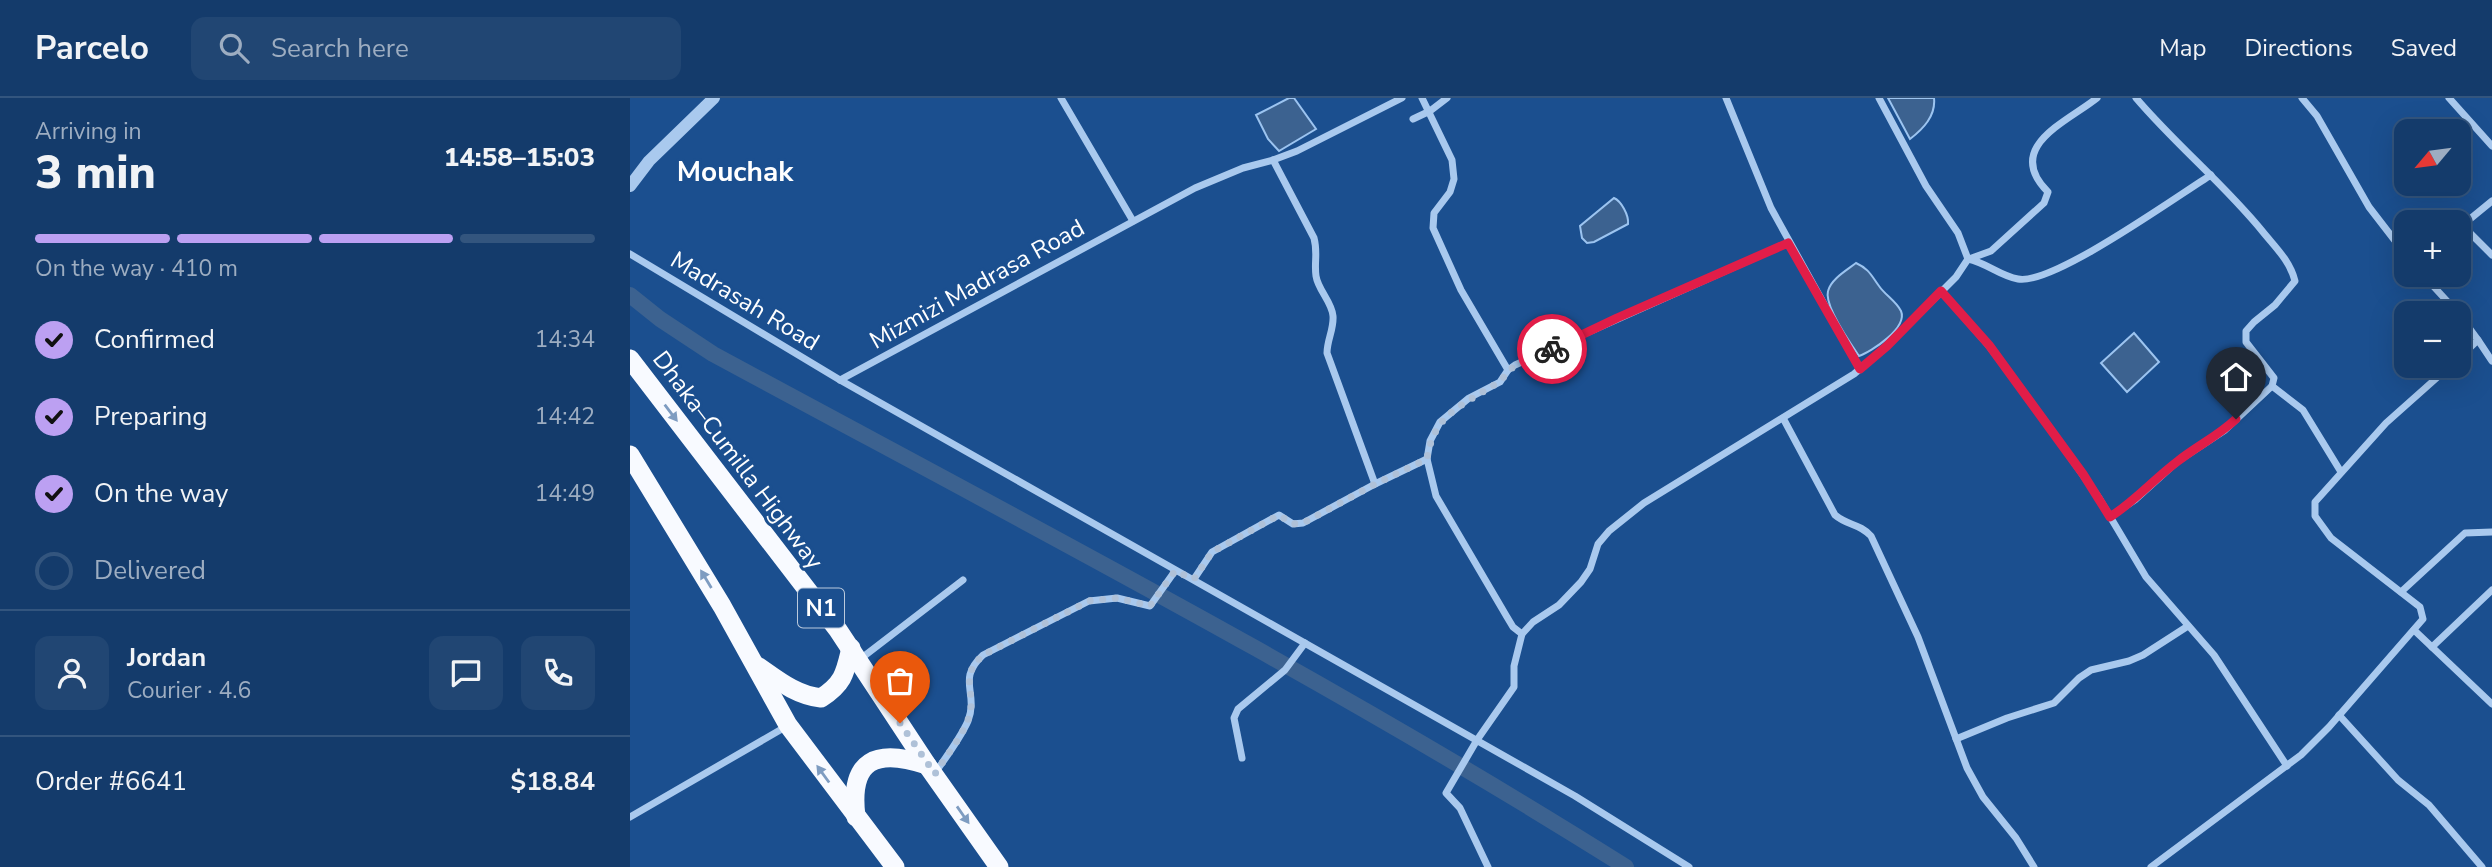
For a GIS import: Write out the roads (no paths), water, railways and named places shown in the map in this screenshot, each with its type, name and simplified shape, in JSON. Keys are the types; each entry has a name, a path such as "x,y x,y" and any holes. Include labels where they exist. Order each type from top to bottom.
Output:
{"highway":[{"name":"Dhaka–Cumilla Highway","path":"630,359 855,654 999,867"},
{"path":"630,455 654,491 788,725 895,867"},
{"path":"754,663 806,696 821,698 835,689 855,654"},
{"path":"856,818 855,784 862,769 872,761 884,757 907,758 931,769"}],"street":[{"path":"630,186 649,161 714,98"},
{"path":"1061,98 1133,221"},
{"name":"Mizmizi Madrasa Road","path":"840,380 1195,188 1243,168 1273,160 1402,98"},
{"path":"1422,98 1452,160 1454,179 1450,192 1434,213 1433,228 1461,290 1508,370"},
{"path":"1413,119 1430,111 1447,98"},
{"path":"1726,98 1760,185 1788,243 1860,369"},
{"path":"1879,98 1926,186 1958,233 1968,259"},
{"path":"1488,867 1460,808 1446,793 1477,740 1514,687 1514,666 1522,634 1533,622 1559,605 1581,582 1590,569 1598,544 1624,518 1860,369 1887,346 1962,271 1968,259 1991,251 2044,203 2048,192 2039,183 2032,152 2056,127 2097,98"},
{"path":"2110,517 2136,499 2178,461 2224,430 2272,386 2274,378 2246,342 2246,331 2289,291 2295,281 2292,268 2252,219 2136,98"},
{"path":"2302,98 2317,116 2369,207 2394,239"},
{"path":"2449,98 2492,146"},
{"path":"1273,160 1314,238 1318,251 1316,278 1333,314 1327,353 1375,484"},
{"path":"1968,259 1983,262 2019,279 2035,279 2070,262 2211,175"},
{"path":"2471,217 2492,201"},
{"path":"2471,236 2492,255"},
{"path":"1522,634 1507,617 1433,487 1427,459 1430,441 1440,422 1469,398 1500,382 1508,370 1617,318 1788,243"},
{"name":"Madrasah Road","path":"630,254 840,380 1575,796 1689,867"},
{"path":"2434,287 2448,301"},
{"path":"1941,291 1989,345 2083,474 2146,577 2214,655 2287,766"},
{"path":"2471,330 2492,361"},
{"path":"2471,347 2478,340"},
{"path":"2151,867 2287,766 2320,736 2423,619 2420,607 2331,538 2315,516 2315,502 2386,424 2437,378"},
{"path":"2272,386 2303,410 2341,472"},
{"path":"1783,418 1835,515 1844,523 1864,528 1871,536 1918,637 1967,768 1983,797 2016,838 2034,867"},
{"path":"1194,579 1212,552 1269,519 1279,515 1293,524 1303,523 1427,459"},
{"path":"2401,592 2465,533 2492,532"},
{"path":"931,769 967,723 971,709 969,678 972,666 983,655 1089,601 1117,598 1150,606 1175,571"},
{"path":"855,654 963,580"},
{"path":"2432,646 2492,590"},
{"path":"1956,739 2007,718 2054,703 2091,670 2143,655 2188,626"},
{"path":"2414,630 2492,704"},
{"path":"1242,758 1234,718 1238,709 1285,670 1305,643"},
{"path":"2339,715 2398,779 2429,805 2482,867"},
{"path":"630,817 788,725"}],"water":[{"path":"1294,98 1316,129 1279,151 1268,139 1256,115"},
{"path":"1888,98 1934,98 1933,111 1924,126 1910,139"},
{"path":"1614,198 1624,209 1628,224 1587,243 1582,238 1580,226"},
{"path":"1856,263 1867,270 1896,304 1902,318 1894,332 1872,350 1859,356 1839,324 1828,297 1832,283"},
{"path":"2134,333 2159,362 2127,392 2101,363"}],"waterway":[{"path":"630,295 660,319 713,354 1288,667 1515,798 1626,867"}],"district":[{"name":"Mouchak","path":"735,171"}]}
